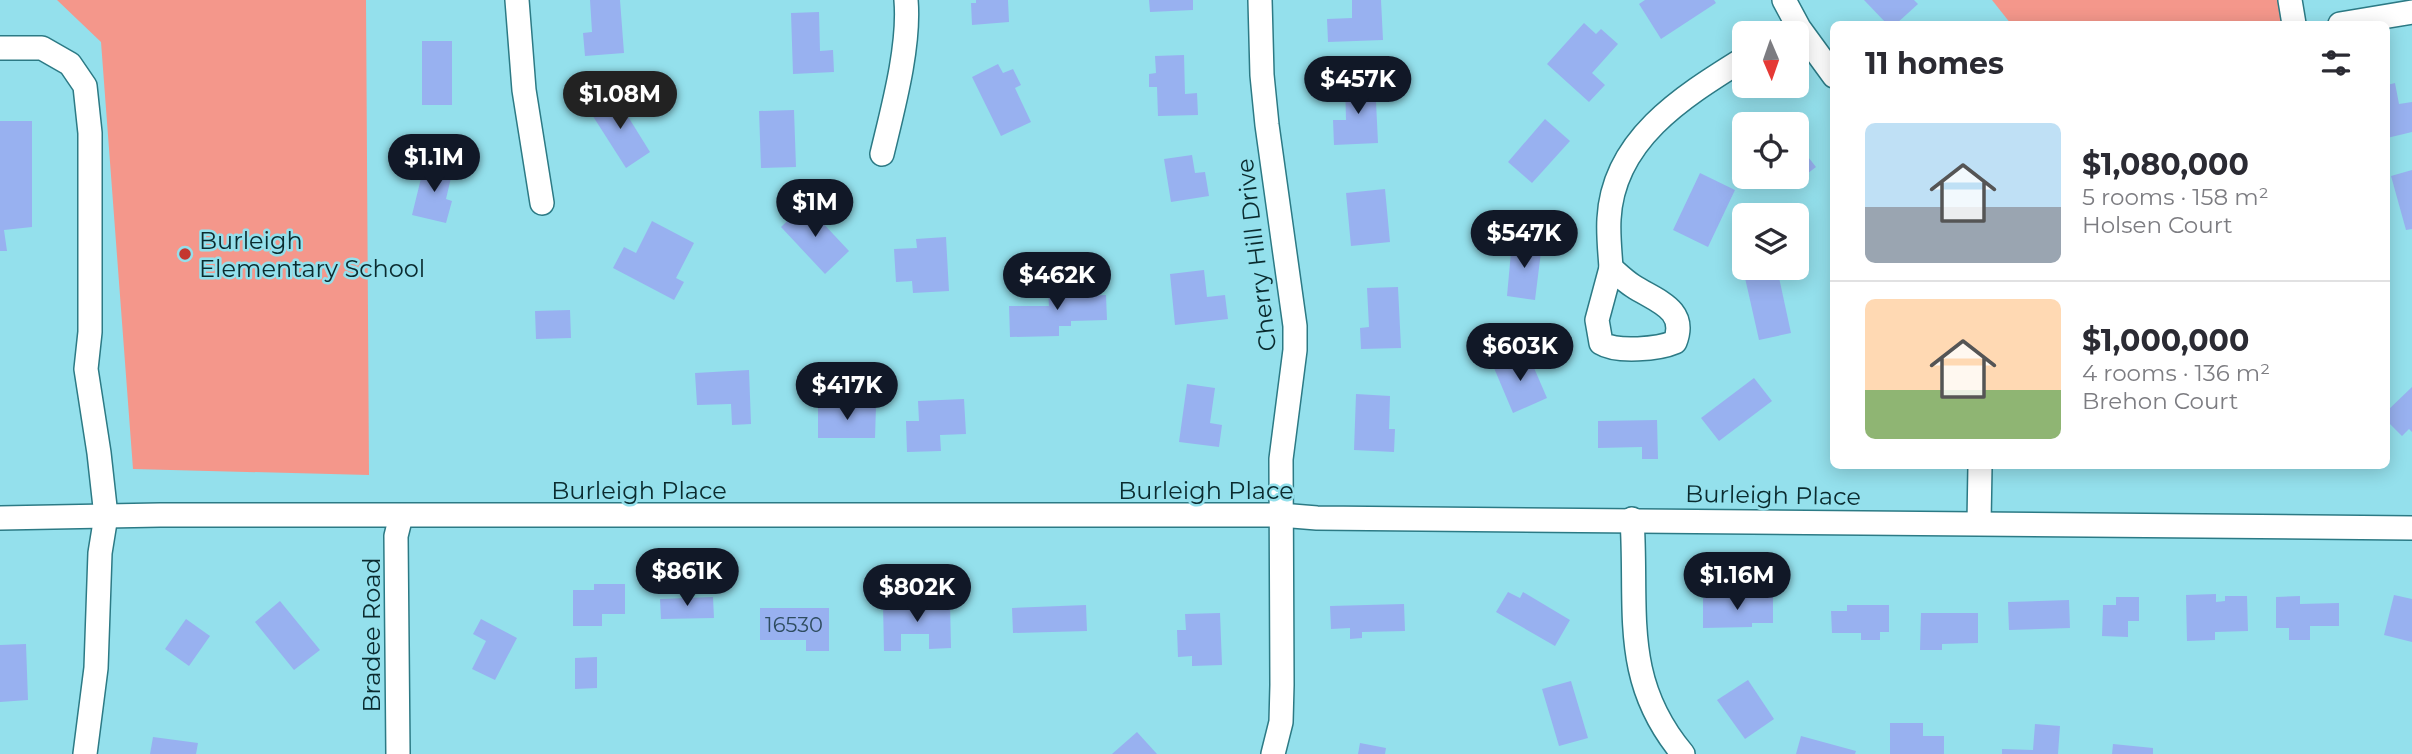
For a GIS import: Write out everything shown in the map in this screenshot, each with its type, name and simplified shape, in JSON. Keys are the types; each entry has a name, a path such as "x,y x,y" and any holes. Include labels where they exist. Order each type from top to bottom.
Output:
{"street":[{"path":"517,0 524,90 542,204"},
{"path":"883,153 904,38 906,0"},
{"name":"Cherry Hill Drive","path":"1261,0 1266,125 1295,326 1295,350 1281,459 1281,722 1273,754"},
{"path":"1784,0 1791,21"},
{"path":"2290,0 2294,21"},
{"path":"2358,21 2412,12"},
{"path":"0,48 42,48 70,64 85,86 90,133 90,332 86,369 106,516 100,554 96,668 85,754"},
{"path":"1810,49 1830,72"},
{"path":"1611,268 1609,218 1614,191 1637,145 1652,125 1675,104 1732,67"},
{"path":"1979,523 1980,469"},
{"name":"Bradee Road","path":"398,754 396,536 401,516"},
{"name":"Burleigh Place","path":"0,518 1280,516 2412,528"},
{"path":"1632,519 1637,660 1651,708 1683,754"}],"shaded area":[{"name":"Burleigh Elementary School","path":"57,0 366,0 369,475 133,469 101,42"},
{"path":"1992,0 2282,0 2282,21 2009,21"}],"building":[{"path":"590,0 620,0 624,53 585,56 583,33 592,32"},
{"path":"976,0 1008,0 1009,22 972,25 971,3 976,3"},
{"path":"1149,0 1193,0 1193,10 1150,12"},
{"path":"1352,0 1381,0 1383,40 1328,42 1327,19 1352,18"},
{"path":"1645,0 1714,0 1716,3 1661,39 1639,4"},
{"path":"1864,0 1914,0 1918,4 1899,21 1884,21"},
{"path":"819,12 820,51 833,50 834,72 793,74 791,13"},
{"path":"1584,23 1596,34 1601,29 1618,44 1592,73 1605,85 1589,102 1547,64"},
{"path":"422,41 452,41 452,105 422,105"},
{"path":"1184,55 1185,94 1197,93 1198,115 1158,116 1157,87 1149,87 1149,74 1156,73 1155,56"},
{"path":"998,64 1003,73 1013,69 1021,85 1015,88 1031,122 1001,136 972,77"},
{"path":"1375,81 1378,143 1334,145 1333,120 1346,120 1345,82"},
{"path":"2395,83 2399,104 2412,102 2412,132 2390,137 2390,84"},
{"path":"614,94 650,152 626,168 589,110"},
{"path":"794,110 796,167 761,168 759,111"},
{"path":"1545,119 1570,141 1532,183 1508,162"},
{"path":"0,121 32,121 32,227 4,230 7,251 0,251"},
{"path":"1192,155 1195,173 1205,172 1209,196 1171,202 1164,159"},
{"path":"1809,158 1816,167 1809,172"},
{"path":"425,162 453,169 446,199 452,201 446,223 412,215"},
{"path":"2412,170 2412,229 2406,230 2391,176"},
{"path":"1700,173 1735,190 1708,247 1673,230"},
{"path":"1385,189 1390,242 1351,246 1346,193"},
{"path":"805,204 849,251 825,274 781,227"},
{"path":"652,221 694,243 676,278 684,282 674,300 613,268 624,247 636,253"},
{"path":"946,237 949,291 913,293 912,281 896,282 894,249 917,248 916,239"},
{"path":"1512,241 1542,244 1535,300 1507,296"},
{"path":"1204,270 1207,297 1225,295 1228,319 1175,325 1170,274"},
{"path":"1083,280 1083,296 1106,295 1107,320 1071,321 1071,326 1059,326 1059,336 1010,337 1009,306 1049,306 1048,291 1062,290 1062,281"},
{"path":"1745,280 1780,280 1791,333 1759,340"},
{"path":"1398,287 1401,348 1361,349 1360,328 1369,327 1367,288"},
{"path":"570,310 571,338 536,339 535,311"},
{"path":"1528,354 1547,398 1513,413 1494,368"},
{"path":"749,370 751,424 732,425 731,404 697,405 695,373"},
{"path":"1754,378 1772,401 1719,441 1701,418"},
{"path":"1187,384 1215,388 1210,423 1222,425 1219,447 1179,442"},
{"path":"2412,387 2412,432 2409,429 2402,436 2390,424 2390,408"},
{"path":"1356,394 1390,396 1389,429 1395,429 1394,452 1354,450"},
{"path":"964,399 966,434 940,435 941,451 907,452 906,421 919,421 918,401"},
{"path":"818,407 876,407 875,438 818,438"},
{"path":"1657,420 1658,459 1642,459 1642,447 1598,448 1598,421"},
{"path":"594,584 625,584 625,614 602,614 602,626 573,626 573,590 594,590"},
{"path":"1508,592 1520,598 1523,592 1570,620 1555,646 1496,612"},
{"path":"2216,594 2216,602 2225,601 2225,596 2247,596 2248,631 2215,632 2215,640 2187,641 2186,595"},
{"path":"2394,595 2412,599 2412,642 2384,635"},
{"path":"2300,596 2300,604 2339,603 2339,626 2310,626 2310,640 2289,640 2289,628 2276,628 2276,597"},
{"path":"713,597 714,618 661,619 660,599"},
{"path":"1773,597 1773,623 1752,623 1752,627 1703,628 1703,598"},
{"path":"2116,597 2139,597 2139,621 2128,621 2128,637 2102,636 2103,605 2116,605"},
{"path":"2069,600 2070,628 2009,630 2008,602"},
{"path":"280,601 320,650 294,670 255,622"},
{"path":"950,603 951,648 929,649 929,634 901,634 901,651 884,651 883,605"},
{"path":"1404,604 1405,631 1362,632 1362,638 1350,639 1350,628 1331,629 1330,606"},
{"path":"1086,605 1087,631 1013,633 1012,608"},
{"path":"1847,605 1889,605 1889,632 1880,632 1880,640 1861,640 1861,633 1832,633 1831,611 1847,611"},
{"path":"760,608 829,608 829,651 806,651 806,640 760,640"},
{"path":"1220,613 1222,665 1192,666 1192,656 1178,657 1177,630 1186,630 1185,614"},
{"path":"1921,613 1978,613 1978,643 1942,644 1942,650 1920,650"},
{"path":"186,619 210,636 189,666 165,649"},
{"path":"481,619 517,638 495,680 472,669 486,641 473,634"},
{"path":"26,644 28,700 0,702 0,645"},
{"path":"597,657 597,688 575,689 575,658"},
{"path":"1748,680 1774,719 1745,739 1717,700"},
{"path":"1571,681 1588,738 1559,746 1542,689"},
{"path":"1890,723 1923,723 1923,736 1944,736 1944,754 1890,754"},
{"path":"2035,724 2060,726 2058,754 2002,754 2002,749 2033,750"},
{"path":"1137,732 1157,754 1112,754"},
{"path":"1801,736 1856,751 1855,754 1796,754"},
{"path":"153,737 198,743 196,754 150,754"},
{"path":"1360,743 1386,748 1385,754 1358,754"},
{"path":"2113,744 2153,748 2153,754 2112,754"}],"place":[{"name":"Burleigh Elementary School","path":"185,254"}]}
